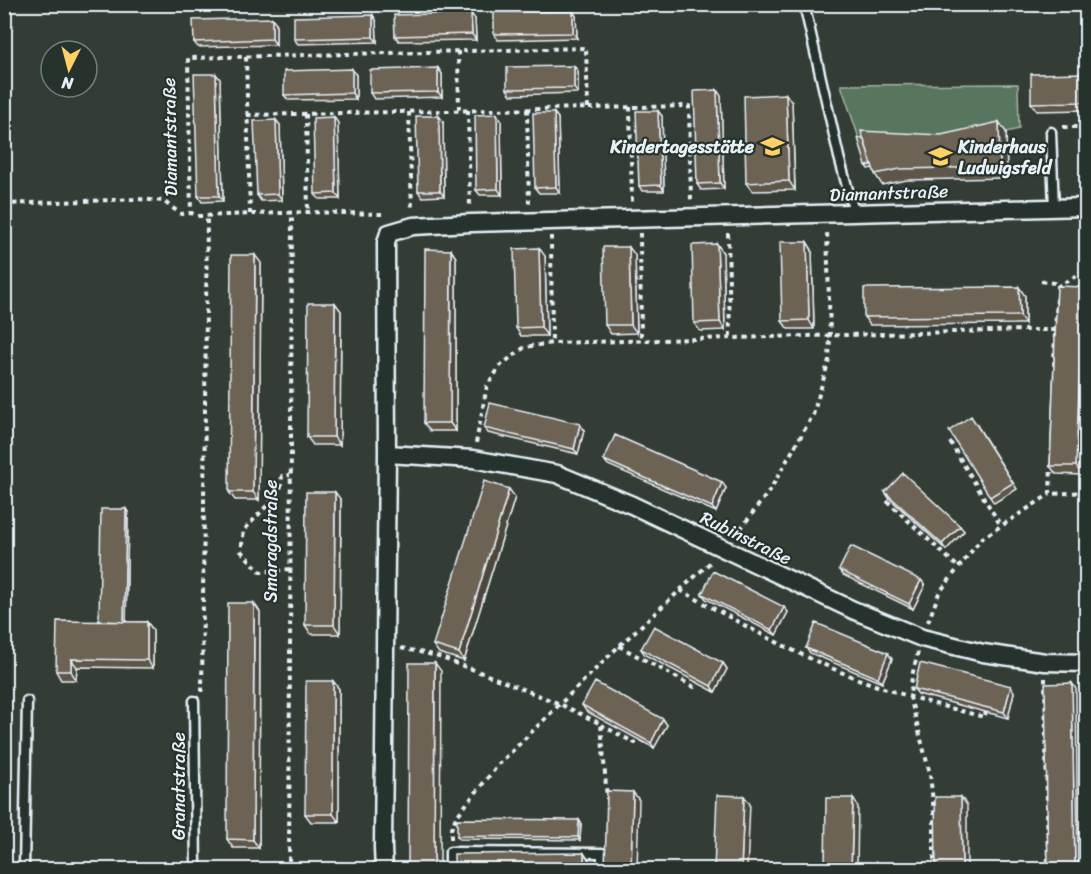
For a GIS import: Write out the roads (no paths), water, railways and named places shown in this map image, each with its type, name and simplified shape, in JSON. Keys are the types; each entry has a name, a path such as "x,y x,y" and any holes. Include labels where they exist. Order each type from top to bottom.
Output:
{"street":[{"name":"Diamantstraße","path":"387,454 386,243 389,232 413,226 550,220 1086,207"},
{"name":"Rubinstraße","path":"387,454 473,459 557,474 632,505 853,610 922,638 983,653 1045,662 1086,663"},
{"path":"384,870 387,454"}],"lane":[{"path":"804,4 854,212"},
{"path":"1051,132 1054,208"},
{"path":"24,870 27,701"},
{"name":"Granatstraße","path":"194,701 196,870"},
{"path":"450,870 450,852 602,853 602,870"}],"place":[{"name":"Kindertagesstätte","path":"772,147"},
{"name":"Kinderhaus Ludwigsfeld","path":"940,157"}]}
